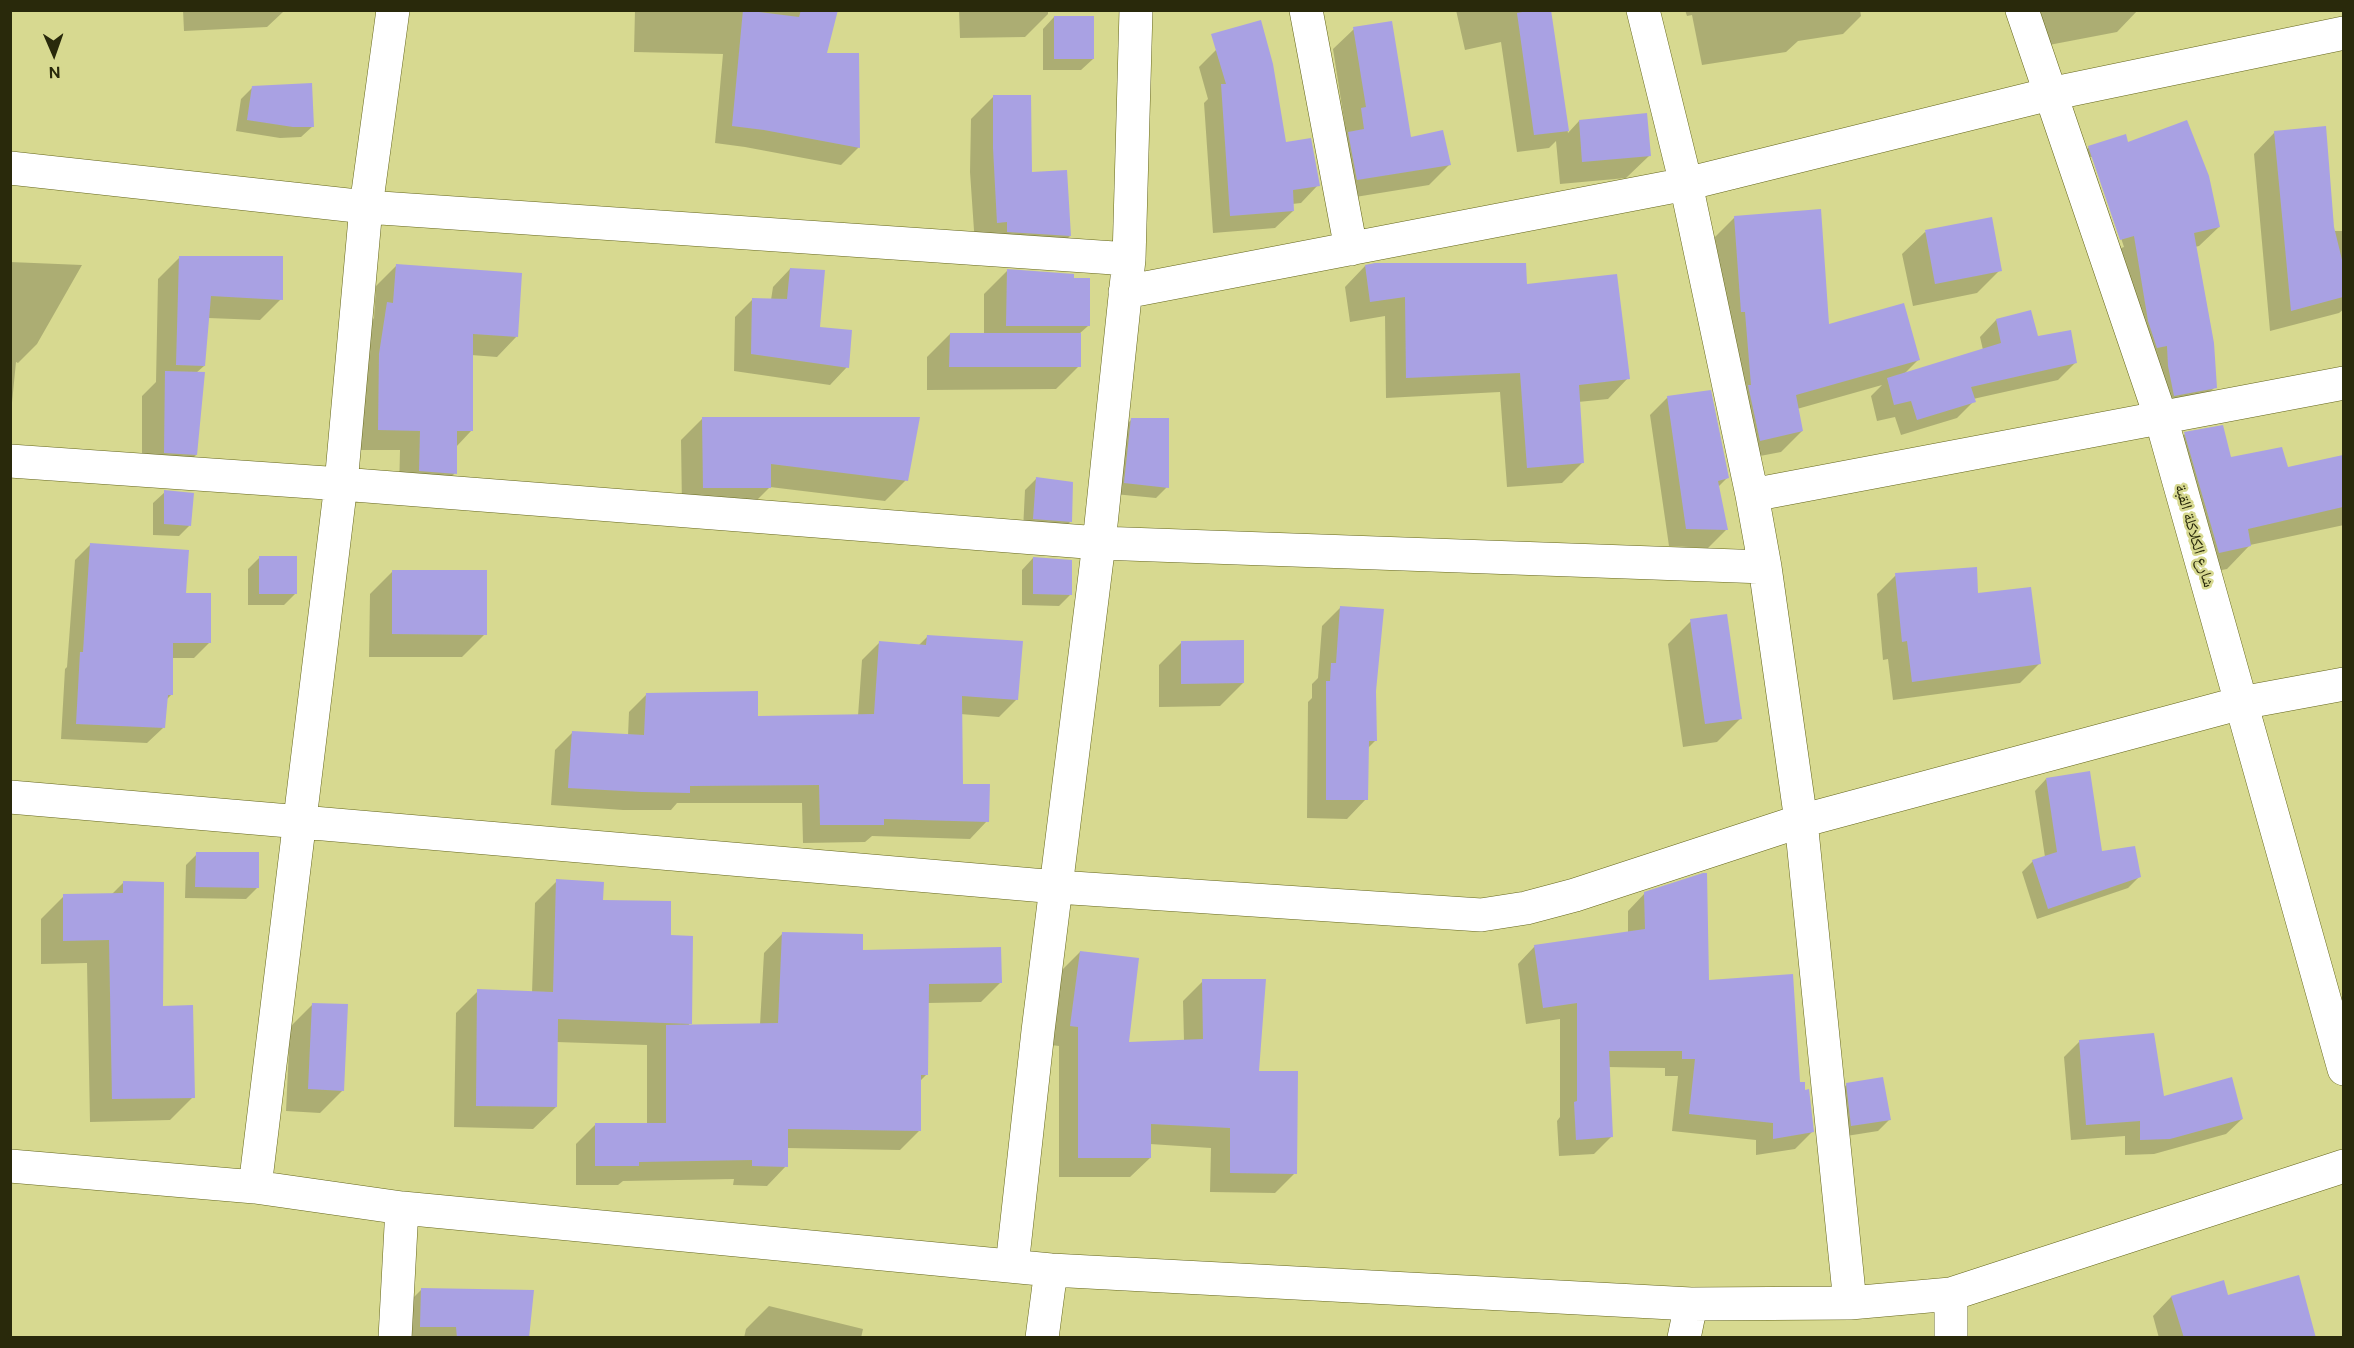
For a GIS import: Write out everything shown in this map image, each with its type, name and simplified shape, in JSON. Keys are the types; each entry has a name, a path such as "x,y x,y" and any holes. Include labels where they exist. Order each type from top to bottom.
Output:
{"street":[{"path":"255,1187 341,484 366,207 393,10"},
{"path":"1012,1266 1038,1030 1058,887 1099,543 1129,260 1136,10"},
{"path":"1306,10 1351,249"},
{"path":"1643,10 1686,184 1752,495 1765,567 1802,821 1850,1303"},
{"name":"شارع الكلاكلة القبة","path":"2022,10 2161,418 2343,1068"},
{"path":"1125,291 1686,184 2050,94 2343,33"},
{"path":"10,168 366,207 1129,260"},
{"path":"1752,495 2343,383"},
{"path":"10,461 341,484 1099,543 1765,567"},
{"path":"10,797 1058,887 1481,915 1526,908 1575,895 1802,821 2241,703 2343,684"},
{"path":"10,1166 255,1187 402,1208 1051,1270 1691,1304 1850,1303 1952,1294 2343,1166"},
{"path":"395,1338 402,1208"},
{"path":"1042,1338 1051,1270"},
{"path":"1951,1338 1952,1294"},
{"path":"1684,1338 1691,1304"}],"building":[{"path":"743,10 799,17 801,10 838,10 827,53 859,53 860,148 732,126"},
{"path":"1551,10 1569,131 1534,135 1517,13"},
{"path":"1054,16 1094,16 1094,59 1054,59"},
{"path":"1261,20 1273,64 1286,142 1311,138 1320,186 1293,190 1294,211 1230,216 1221,84 1226,84 1211,34"},
{"path":"1392,21 1411,137 1443,130 1451,165 1357,180 1348,132 1364,129 1361,108 1366,107 1353,27"},
{"path":"312,83 314,127 293,127 247,120 252,86"},
{"path":"993,95 1031,95 1032,172 1067,170 1071,236 1007,232 1007,222 997,223"},
{"path":"1647,113 1651,156 1582,162 1579,120"},
{"path":"2187,120 2209,176 2220,227 2194,233 2214,343 2217,388 2174,396 2167,346 2157,348 2148,321 2134,236 2120,240 2088,146 2126,134 2128,142"},
{"path":"2326,126 2334,227 2343,264 2343,297 2291,311 2274,131"},
{"path":"1821,209 1829,324 1904,303 1920,360 1796,395 1803,431 1760,441 1748,385 1751,385 1745,312 1741,312 1734,216"},
{"path":"1992,217 2002,271 1935,284 1925,230"},
{"path":"179,256 283,256 283,300 211,296 205,366 176,365"},
{"path":"1375,263 1526,263 1527,284 1617,274 1630,379 1579,385 1584,463 1527,468 1520,373 1406,378 1405,297 1370,302 1365,265"},
{"path":"396,264 522,273 518,337 473,334 473,431 457,431 457,474 419,471 420,431 378,430 379,354 387,302 393,303"},
{"path":"790,268 825,270 820,327 852,330 849,368 751,354 752,298 787,299"},
{"path":"1007,269 1074,274 1074,278 1090,278 1090,326 1006,326"},
{"path":"2031,310 2038,336 2071,330 2077,363 1971,387 1976,402 1917,420 1911,401 1894,405 1887,378 2001,343 1996,319"},
{"path":"950,333 1081,333 1081,367 949,367"},
{"path":"165,371 205,372 197,455 164,453"},
{"path":"1711,390 1729,478 1718,481 1728,530 1686,529 1667,396"},
{"path":"702,417 920,417 908,481 771,464 771,488 703,488"},
{"path":"1131,418 1169,418 1169,488 1124,483"},
{"path":"2223,425 2231,457 2282,447 2288,467 2343,455 2343,507 2248,529 2251,546 2219,553 2184,432"},
{"path":"1036,477 1073,482 1072,522 1033,519"},
{"path":"164,490 194,493 191,526 164,524"},
{"path":"90,543 189,550 186,593 211,593 211,643 173,643 173,695 168,695 165,728 76,724"},
{"path":"259,556 297,556 297,594 259,594"},
{"path":"1033,557 1072,560 1072,595 1033,594"},
{"path":"1977,567 1978,593 2031,587 2041,664 1912,682 1907,641 1902,642 1895,573"},
{"path":"392,570 487,570 487,635 392,634"},
{"path":"1340,606 1384,609 1376,691 1377,741 1369,741 1368,800 1326,800 1326,681 1330,681 1331,663 1336,663"},
{"path":"1727,614 1742,719 1705,724 1690,619"},
{"path":"927,635 1023,641 1018,700 962,696 963,784 990,784 989,822 884,819 884,825 820,825 819,785 690,786 690,793 568,788 572,731 644,735 646,693 758,691 758,716 874,714 879,641 926,645"},
{"path":"1244,640 1244,683 1181,684 1181,641"},
{"path":"2090,771 2102,851 2135,846 2141,877 2048,909 2032,860 2057,852 2046,778"},
{"path":"196,852 259,852 259,888 195,887"},
{"path":"1707,873 1709,980 1793,974 1800,1082 1805,1082 1805,1090 1809,1089 1814,1132 1773,1139 1773,1123 1689,1114 1695,1059 1682,1059 1682,1051 1609,1051 1613,1137 1576,1140 1574,1102 1577,1101 1577,1003 1543,1008 1534,945 1645,929 1644,892"},
{"path":"556,879 604,882 603,900 671,901 671,935 693,936 692,1024 558,1019 557,1107 476,1106 477,989 553,992"},
{"path":"123,881 164,882 163,1006 193,1005 195,1098 112,1099 109,940 63,941 63,894 123,893"},
{"path":"782,932 863,934 863,950 1001,947 1002,983 929,984 928,1075 921,1075 921,1131 788,1129 788,1167 752,1166 752,1160 639,1162 639,1166 595,1166 595,1123 666,1123 666,1025 778,1023"},
{"path":"1080,951 1139,958 1129,1042 1203,1039 1202,979 1266,979 1259,1071 1298,1071 1297,1174 1230,1173 1230,1128 1151,1124 1151,1158 1078,1158 1078,1027 1070,1026"},
{"path":"312,1003 348,1004 344,1091 308,1089"},
{"path":"2154,1033 2164,1096 2232,1077 2243,1119 2170,1139 2140,1140 2140,1121 2086,1125 2079,1040"},
{"path":"1883,1077 1891,1120 1851,1126 1846,1083"},
{"path":"2299,1275 2316,1338 2184,1338 2171,1296 2224,1280 2228,1295"},
{"path":"421,1288 534,1290 529,1338 457,1338 456,1327 420,1327"}]}
